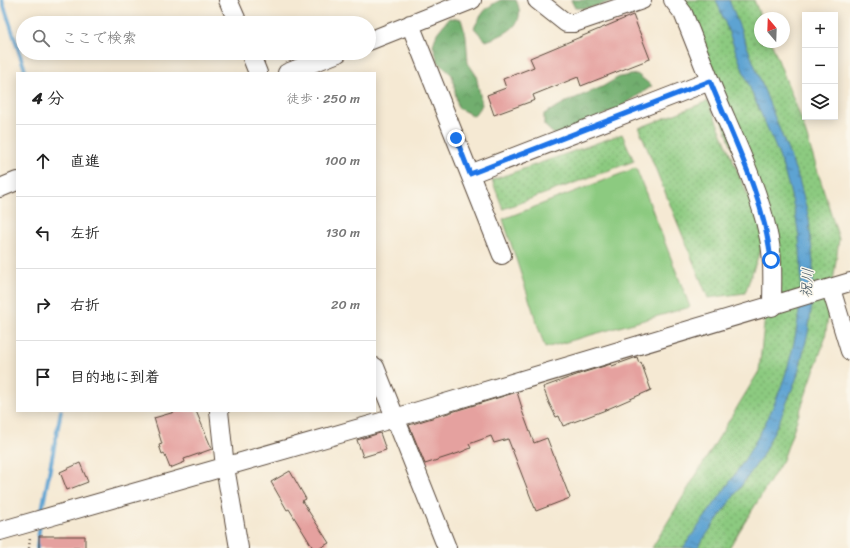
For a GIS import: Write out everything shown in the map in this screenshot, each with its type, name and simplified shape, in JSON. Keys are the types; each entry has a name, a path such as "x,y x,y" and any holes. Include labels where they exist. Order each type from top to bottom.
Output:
{"street":[{"path":"228,0 235,16"},
{"path":"376,38 472,0"},
{"path":"537,0 566,23 574,24 642,0"},
{"path":"673,0 683,13 755,192 768,235 779,305"},
{"path":"410,24 502,255"},
{"path":"253,60 258,72"},
{"path":"290,72 320,60"},
{"path":"470,174 710,81"},
{"path":"0,188 16,182"},
{"path":"0,531 395,418 779,305 850,282"},
{"path":"831,289 850,351"},
{"path":"376,370 448,548"},
{"path":"219,412 225,467 239,548"}],"green space":[{"path":"501,0 516,0 519,9 517,22 507,32 486,41 474,28 484,11 491,5"},
{"path":"571,0 619,0 588,8 575,8"},
{"path":"678,0 754,0 759,12 754,12 754,48 773,48 801,118 839,239 825,339 783,460 729,548 652,548 759,371 771,260 765,237 745,293 708,298 639,128 708,101 763,232"},
{"path":"449,18 461,19 466,36 468,63 476,75 482,105 474,116 458,108 452,75 438,62 433,45 437,33"},
{"path":"637,74 652,86 618,109 556,136 544,125 544,114 566,102 602,87 619,77"},
{"path":"622,134 634,161 503,209 492,180"},
{"path":"636,168 690,307 545,348 503,219"}],"water":[{"name":"祝川","path":"716,0 729,0 799,179 809,219 813,263 813,297 808,333 797,377 781,417 761,458 697,548 683,548 742,463 772,409 792,352 798,322 801,293 801,263 798,233 793,203 785,174 778,153 747,81"}],"building":[{"path":"633,15 650,59 581,86 578,77 533,95 535,100 494,115 487,95 506,88 503,79 534,67 530,58"},
{"path":"637,357 639,363 641,362 651,390 603,411 563,426 559,416 556,417 543,387 585,372 611,364 612,366"},
{"path":"517,392 521,408 534,443 547,438 570,498 536,511 508,439 494,443 491,436 469,444 471,448 425,464 409,425"},
{"path":"175,412 196,412 212,449 184,459 185,462 170,468 159,445 162,444 154,418"},
{"path":"380,433 386,450 363,457 357,440"},
{"path":"80,463 88,482 67,490 60,472"},
{"path":"290,471 306,499 302,501 329,543 320,548 313,548 289,509 287,510 271,482"},
{"path":"39,536 85,536 85,548 39,548"}],"waterway":[{"path":"2,0 16,43"},
{"path":"22,60 26,72"},
{"path":"41,515 61,412"},
{"path":"37,548 40,523"}],"route":[{"path":"456,138 470,174 710,81 755,192 768,235 771,260"}]}
